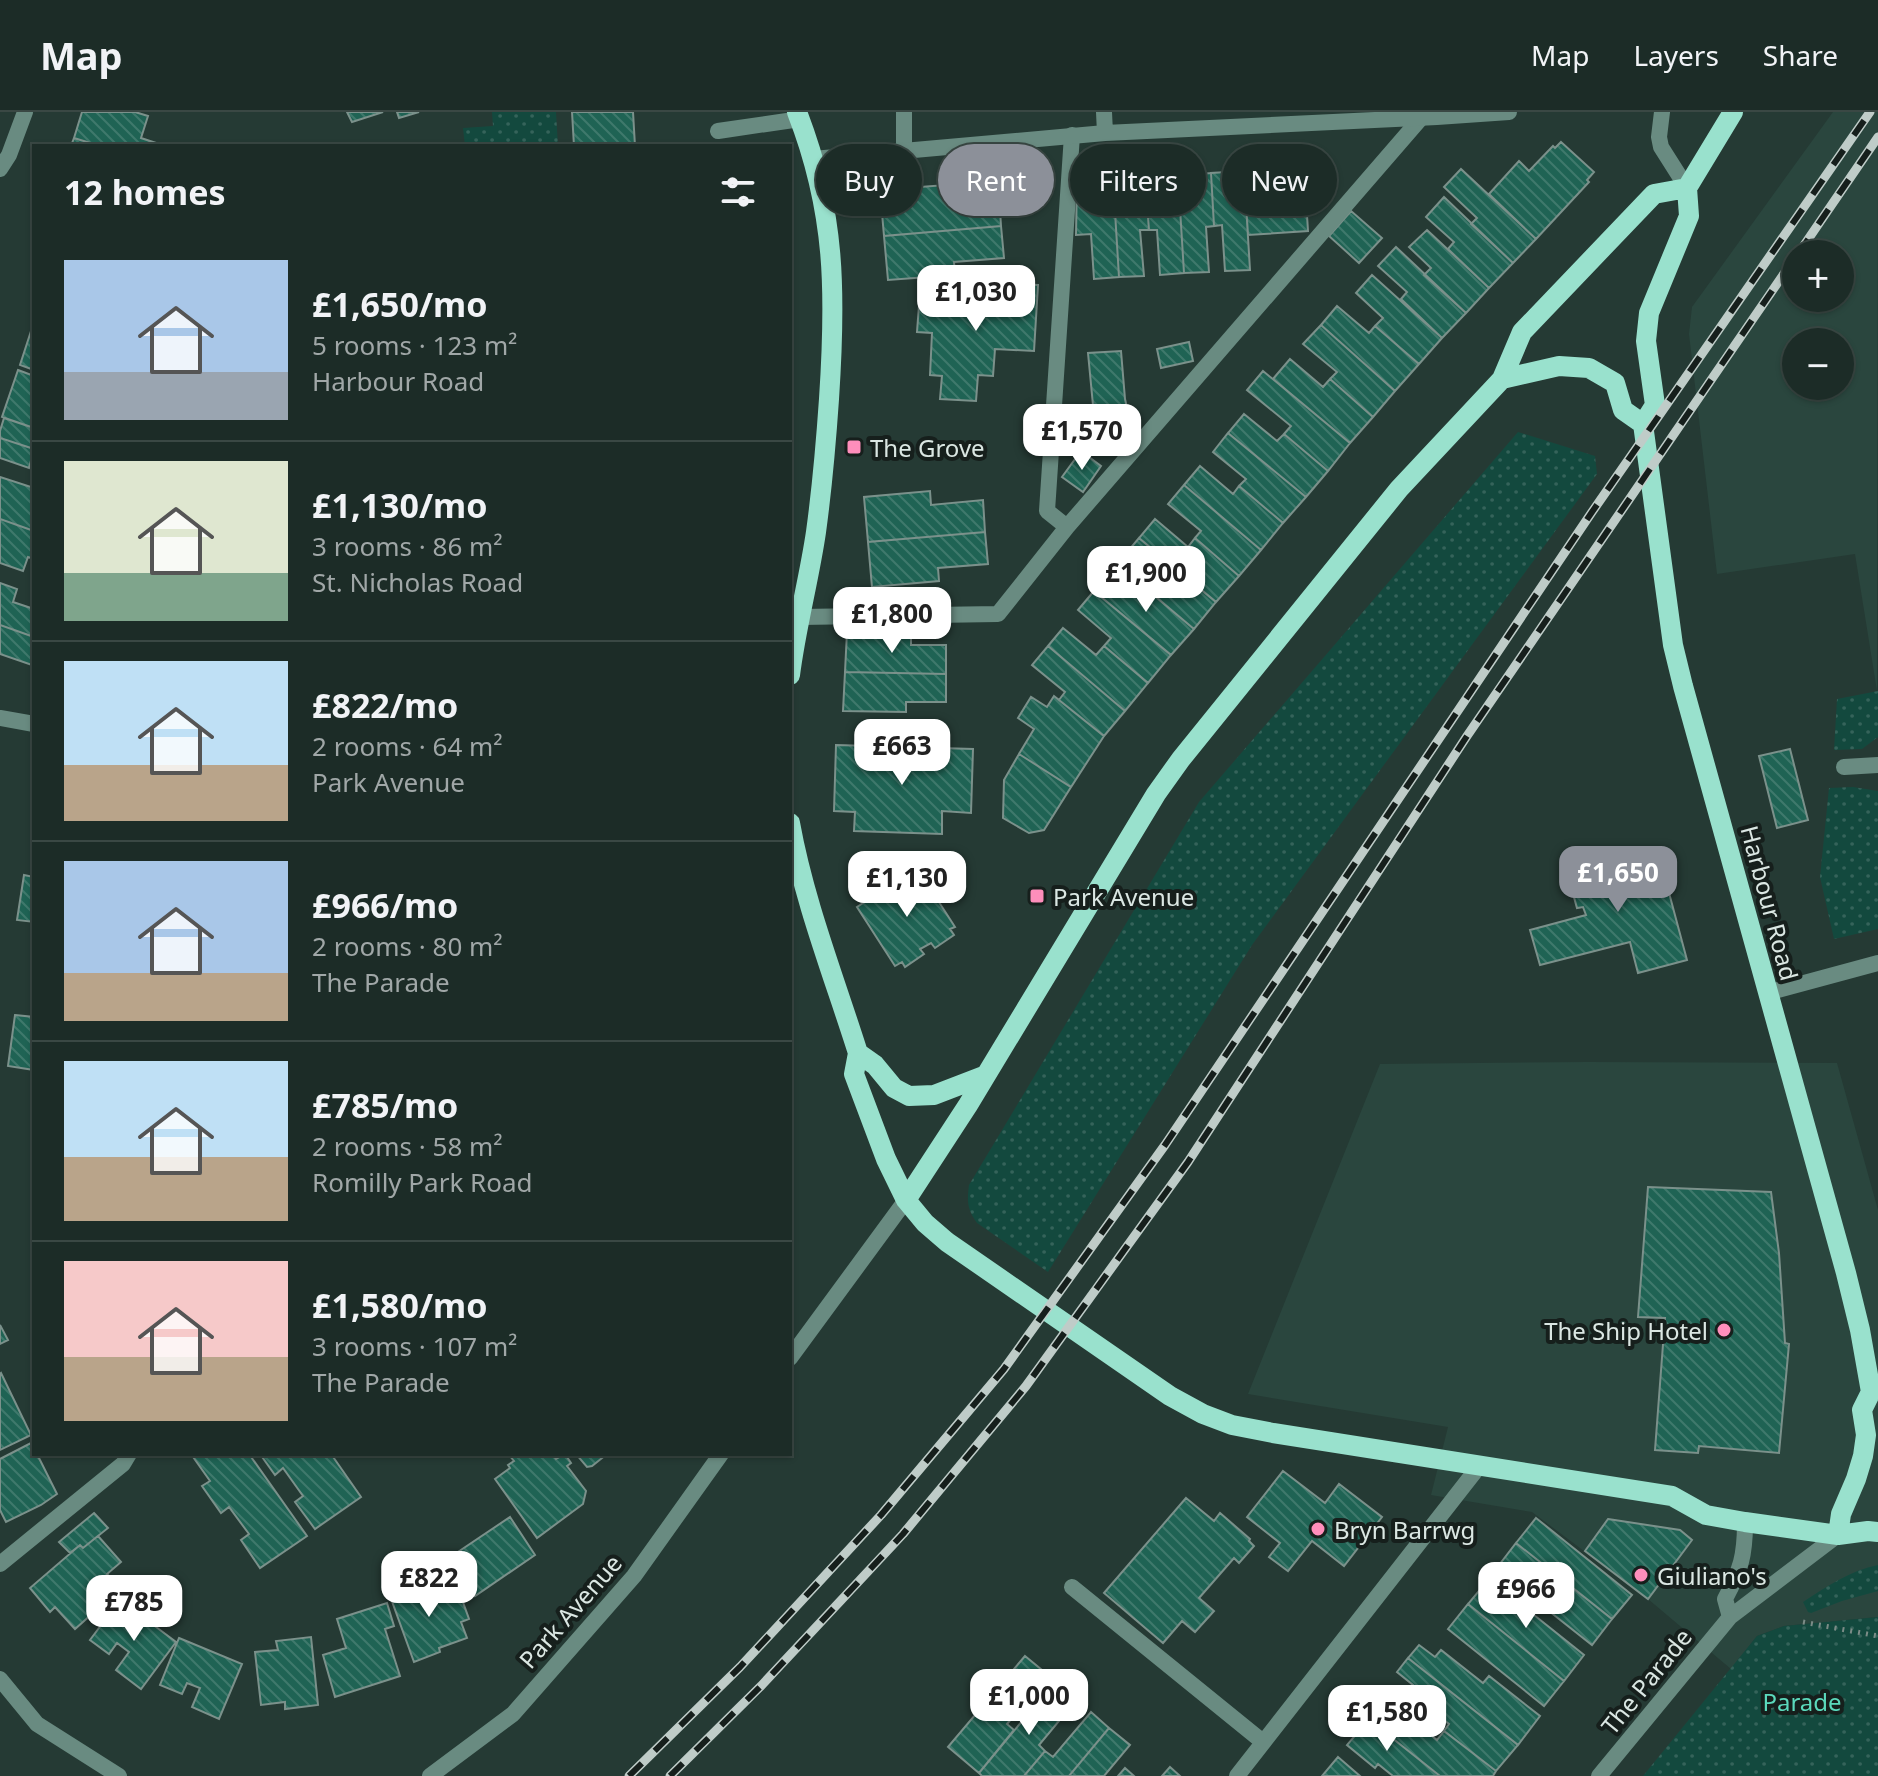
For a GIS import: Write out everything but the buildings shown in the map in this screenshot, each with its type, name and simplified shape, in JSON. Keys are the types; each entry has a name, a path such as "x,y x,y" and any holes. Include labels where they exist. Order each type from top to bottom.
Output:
{"main road":[{"path":"1502,379 1559,366 1589,368 1615,383 1623,410 1643,424 1655,405 1646,341 1649,313 1689,216 1687,188 1733,112"},
{"path":"792,663 821,487 833,337 831,244 824,203 799,115"},
{"path":"906,1200 968,1105 1156,794 1181,759 1399,489 1502,379 1522,332 1654,194 1687,188"},
{"name":"Harbour Road","path":"1643,424 1673,645 1846,1273 1874,1395 1862,1410 1866,1435 1863,1456 1841,1514 1838,1535"},
{"path":"792,834 807,895 858,1053 854,1074 886,1159 906,1200 925,1223 947,1242 1170,1396 1232,1425 1273,1433 1672,1496 1706,1515 1745,1522 1838,1535 1878,1532"},
{"path":"858,1053 875,1065 894,1088 909,1096 934,1095 986,1075"}],"street":[{"path":"0,169 9,155 25,112"},
{"path":"904,112 904,144"},
{"path":"1104,112 1105,133"},
{"path":"922,150 1072,135 1509,112"},
{"path":"1662,112 1661,147 1687,188"},
{"path":"718,131 799,115"},
{"path":"800,617 998,614 1067,527 1432,116"},
{"path":"1067,527 1047,511 1072,135"},
{"path":"0,718 32,724"},
{"path":"1844,767 1878,765"},
{"path":"1767,993 1878,963"},
{"path":"792,1355 906,1200"},
{"path":"0,1564 123,1464 128,1456"},
{"name":"Park Avenue","path":"430,1776 513,1714 634,1576 720,1456"},
{"path":"1237,1776 1480,1465"},
{"path":"1730,1617 1725,1599 1744,1555 1745,1522"},
{"name":"The Parade","path":"1599,1776 1730,1617 1838,1535"},
{"path":"1072,1587 1263,1742"},
{"path":"0,1679 37,1724 119,1776"}],"path":[{"path":"1803,1622 1878,1636"}],"shaded area":[{"path":"1833,112 1878,112 1877,691 1855,554 1717,574 1689,334 1692,307"},
{"path":"1837,1063 1878,1210 1878,1617 1784,1626 1757,1636 1731,1669 1648,1599 1532,1512 1431,1495 1448,1427 1248,1394 1380,1064"}],"green space":[{"path":"492,112 556,112 558,144 465,144 463,128 493,126"},
{"path":"1518,432 1595,456 1597,474 1252,945 1048,1272 977,1223 968,1205 969,1185 1199,802"},
{"path":"1878,691 1878,737 1862,749 1834,750 1837,699"},
{"path":"1853,787 1878,791 1878,929 1834,939 1820,877 1829,788"},
{"path":"1878,1565 1878,1591 1808,1612 1803,1602 1848,1575"},
{"name":"Parade","path":"1878,1617 1878,1776 1643,1776 1757,1636 1784,1626"}],"railway":[{"path":"629,1776 740,1667 881,1515 1004,1369 1165,1145 1592,512 1870,112"},
{"path":"1808,240 1878,137"},
{"path":"670,1776 761,1686 903,1534 1026,1386 1188,1162 1467,736 1782,276"}],"place":[{"name":"The Grove","path":"854,447"},
{"name":"Park Avenue","path":"1037,896"},
{"name":"The Ship Hotel","path":"1724,1330"},
{"name":"Bryn Barrwg","path":"1318,1529"},
{"name":"Giuliano's","path":"1641,1575"}]}
